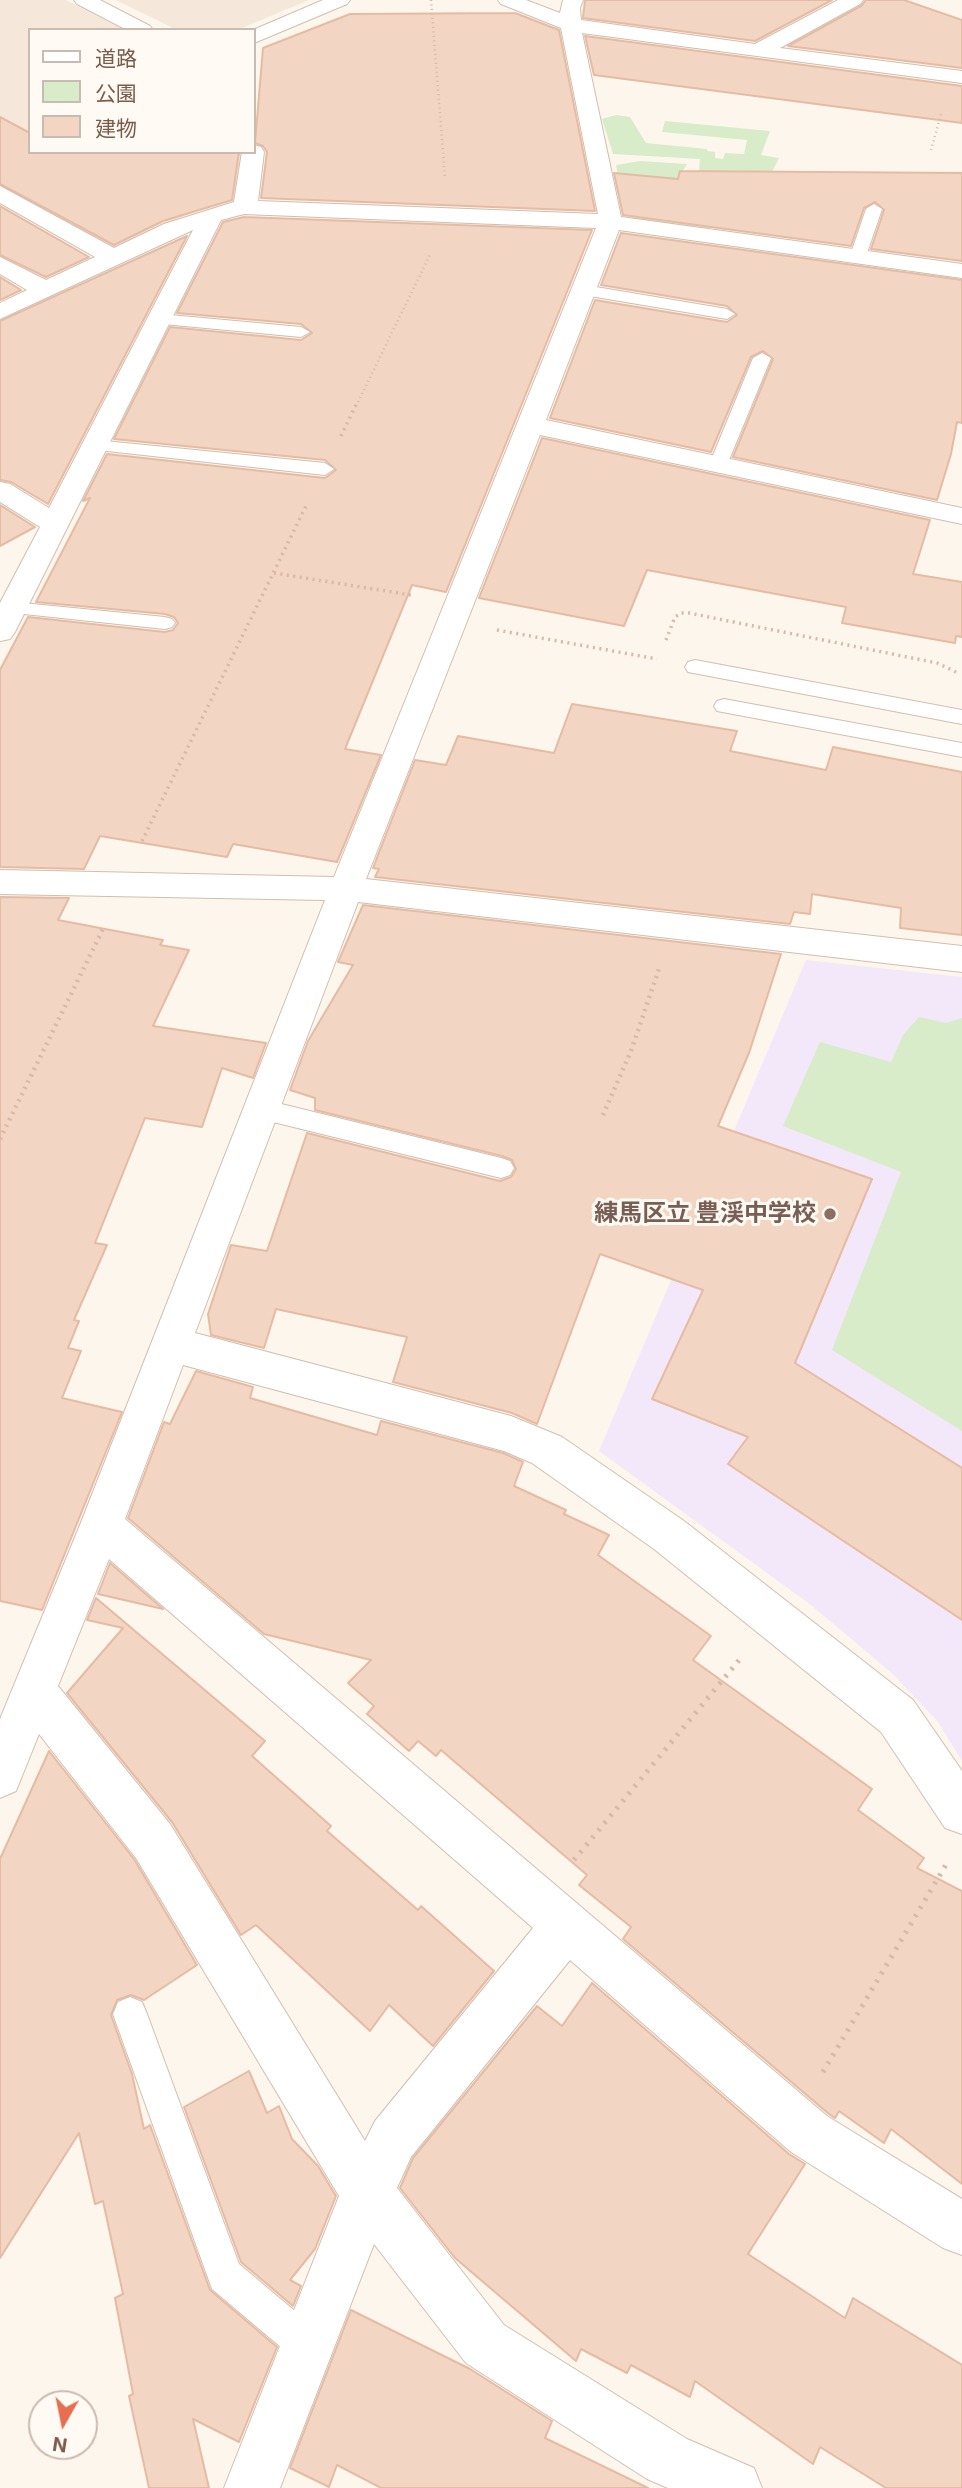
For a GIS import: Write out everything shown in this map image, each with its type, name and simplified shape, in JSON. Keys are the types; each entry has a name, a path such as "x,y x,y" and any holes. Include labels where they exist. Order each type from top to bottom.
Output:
{"street":[{"path":"84,0 139,28"},
{"path":"256,36 340,0"},
{"path":"508,0 571,25 962,77"},
{"path":"0,1774 101,1525 346,889 610,222 609,205 571,25 573,0"},
{"path":"758,51 853,0"},
{"path":"244,208 249,194 253,154"},
{"path":"0,193 113,257"},
{"path":"0,312 172,229 212,215 244,208 610,222 962,271"},
{"path":"6,620 212,215"},
{"path":"0,264 45,290"},
{"path":"531,425 962,515"},
{"path":"0,490 55,524"},
{"path":"0,882 346,889 962,959"},
{"path":"170,1345 511,1434 547,1450 669,1535 897,1716 962,1811"},
{"path":"101,1525 794,2121 810,2134 962,2229"},
{"path":"33,1690 153,1841 366,2193 485,2344 667,2459 734,2488"},
{"path":"253,2488 366,2193 393,2139 492,2013 552,1915"}],"lane":[{"path":"858,256 874,209"},
{"path":"584,290 727,314"},
{"path":"159,320 301,332"},
{"path":"718,465 762,358"},
{"path":"95,444 325,469"},
{"path":"6,620 165,623"},
{"path":"695,667 962,717"},
{"path":"724,706 962,750"},
{"path":"261,1109 501,1168"},
{"path":"130,2014 225,2276 308,2346"}],"path":[{"path":"0,1139 449,215 431,0"},
{"path":"274,573 460,603"},
{"path":"603,1115 631,1051 670,934 670,926"},
{"path":"552,1915 774,1618"},
{"path":"794,2121 948,1860"}],"shaded area":[{"path":"0,0 66,0 120,28 28,28 28,154 246,154 242,189 111,250 0,187"},
{"path":"116,0 309,0 242,28 173,28"},
{"name":"練馬区立 豊渓中学校","path":"806,960 962,977 962,1761 938,1722 893,1674 811,1605 599,1451"}],"green space":[{"path":"616,115 630,117 646,143 707,149 715,152 715,158 723,159 725,153 744,154 747,140 662,132 665,121 770,131 761,155 779,158 766,184 712,220 708,230 633,219 624,211 616,165 640,161 687,164 678,179 637,201 702,173 699,170 700,159 613,154 602,119"},
{"path":"919,1017 946,1023 962,1018 962,1431 832,1350 901,1172 783,1126 820,1042 891,1062 903,1035"}],"building":[{"path":"585,0 832,0 755,41 583,18"},
{"path":"866,0 904,0 962,20 962,68 788,46 861,6"},
{"path":"515,13 559,30 595,211 261,198 267,152 263,146 256,143 256,131 263,48 350,14"},
{"path":"585,36 962,86 962,123 594,75"},
{"path":"0,117 28,132 28,154 239,154 232,200 163,221 114,245 0,184"},
{"path":"680,171 962,173 962,261 871,249 884,210 875,202 864,208 851,246 623,215 614,173 678,179"},
{"path":"0,206 89,257 46,277 0,255"},
{"path":"244,217 592,230 446,592 412,585 345,749 381,755 337,862 233,844 227,857 100,836 84,869 0,867 0,670 28,617 165,632 173,630 178,623 174,617 165,614 36,602 90,498 83,501 107,454 325,478 336,470 325,460 114,439 170,327 301,340 312,333 301,324 177,313 223,222"},
{"path":"621,233 962,280 962,423 957,422 951,454 937,500 733,457 773,359 763,351 751,357 711,452 550,418 595,300 727,322 737,315 727,306 601,285"},
{"path":"187,236 48,504 11,482 0,480 0,321"},
{"path":"0,277 21,290 0,300"},
{"path":"542,438 930,520 913,574 962,582 962,637 956,636 955,643 842,623 846,607 647,570 624,626 479,598"},
{"path":"0,505 35,527 0,546"},
{"path":"572,704 737,731 730,751 826,770 833,747 962,772 962,935 900,928 901,908 812,894 810,914 794,912 790,924 375,877 379,869 373,868 415,760 446,765 458,736 554,753"},
{"path":"0,897 69,898 58,920 163,940 160,945 189,950 153,1026 266,1043 253,1078 222,1068 202,1127 145,1118 95,1243 107,1245 74,1320 79,1321 68,1348 81,1351 62,1398 122,1412 42,1610 0,1601"},
{"path":"363,905 781,954 749,1053 718,1126 872,1179 795,1363 962,1468 962,1620 728,1464 748,1437 652,1399 703,1290 600,1254 537,1424 512,1413 393,1382 407,1337 276,1309 264,1348 211,1335 208,1314 231,1245 267,1251 307,1133 500,1181 511,1177 516,1169 512,1160 502,1156 315,1110 315,1098 290,1090 308,1041 353,965 338,962"},
{"path":"196,1371 253,1387 250,1398 377,1435 381,1421 503,1453 523,1462 514,1486 566,1510 564,1514 609,1535 598,1555 711,1636 693,1660 872,1789 858,1810 924,1858 917,1868 962,1891 962,2184 891,2129 884,2143 839,2111 835,2118 829,2114 623,1939 631,1927 579,1885 587,1875 441,1750 436,1756 418,1741 409,1751 367,1714 374,1706 348,1683 371,1660 264,1634 128,1518 164,1422 170,1424"},
{"path":"110,1563 163,1609 98,1594"},
{"path":"96,1598 265,1741 252,1756 331,1826 327,1831 418,1910 421,1906 494,1971 433,2046 389,2005 370,2031 256,1925 241,1935 172,1822 67,1693 123,1628 87,1620"},
{"path":"49,1751 134,1859 197,1965 144,2000 131,1995 117,2000 111,2015 132,2074 144,2129 150,2125 210,2290 277,2347 239,2442 193,2419 209,2488 149,2488 129,2396 133,2394 115,2298 123,2294 103,2201 95,2204 79,2133 0,2258 0,1859"},
{"path":"592,1983 789,2154 805,2164 748,2254 845,2318 853,2298 962,2365 962,2488 886,2488 820,2447 813,2464 695,2381 690,2397 631,2365 627,2373 581,2349 576,2361 455,2258 400,2188 413,2158 537,2006 562,2026"},
{"path":"249,2071 267,2113 279,2106 292,2139 318,2166 336,2196 315,2249 290,2280 301,2286 293,2306 241,2262 184,2107"},
{"path":"351,2310 470,2369 552,2421 545,2438 648,2488 381,2488 337,2465 329,2487 290,2468"}],"place":[{"name":"練馬区立 豊渓中学校","path":"830,1214"}]}
